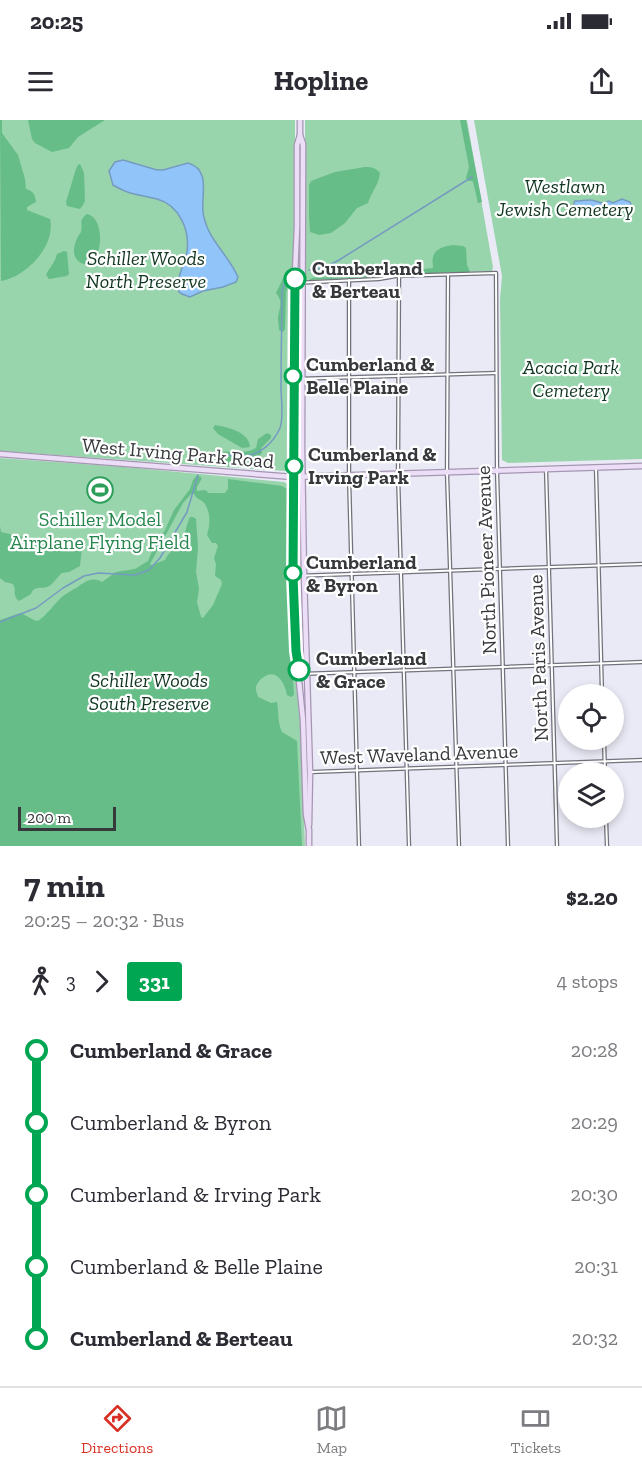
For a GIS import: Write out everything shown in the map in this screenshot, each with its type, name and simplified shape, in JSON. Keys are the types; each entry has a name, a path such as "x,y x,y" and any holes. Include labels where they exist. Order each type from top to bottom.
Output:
{"main road":[{"path":"300,120 297,145 294,283 293,576 296,651 310,817 309,846"},
{"path":"300,135 303,144 302,379 304,576 308,674 307,772"},
{"name":"West Irving Park Road","path":"0,454 293,477 642,466"}],"street":[{"name":"North Pioneer Avenue","path":"448,274 496,273 497,471 508,846"},
{"path":"294,283 448,274 447,473 459,846"},
{"path":"399,276 398,474 409,846"},
{"path":"349,280 349,476 359,846"},
{"path":"293,379 496,373"},
{"path":"596,468 602,684"},
{"name":"North Paris Avenue","path":"546,470 557,846"},
{"path":"293,576 642,564"},
{"path":"299,674 642,662"},
{"path":"604,750 604,761"},
{"name":"West Waveland Avenue","path":"307,772 642,760"},
{"path":"606,828 607,846"}],"green space":[{"name":"Schiller Woods North Preserve","path":"0,120 295,120 295,217 291,298 291,459 287,471 0,451"},
{"path":"0,120 2,120 2,133 18,155 26,189 35,197 36,202 27,207 27,210 50,219 51,229 44,249 37,259 20,273 1,281"},
{"path":"28,120 105,120 78,137 69,148 52,152 32,139"},
{"path":"305,120 467,120 492,271 306,280"},
{"path":"460,120 466,120 482,202 479,203 473,182 466,178 469,167"},
{"path":"474,120 642,120 642,459 508,463 502,460 500,299 502,276"},
{"path":"80,164 84,173 85,201 80,209 67,206 66,202 76,169"},
{"path":"365,167 374,168 380,173 368,203 357,208 345,223 331,233 319,235 310,232 309,185 311,181 335,172"},
{"path":"87,214 92,216 98,224 100,235 98,252 90,265 81,263 74,254 82,220"},
{"path":"453,245 466,248 467,265 470,272 309,280 433,268 436,252"},
{"path":"67,252 69,274 49,279 46,275 57,254"},
{"path":"285,274 288,274 290,279 286,292 283,332 279,330 280,302 276,293"},
{"path":"215,425 242,434 250,447 242,448 218,434 213,428"},
{"path":"267,433 271,435 271,438 261,448 262,453 252,465 222,466 217,458 212,459 207,465 200,465 210,454 249,451 256,448 258,439"},
{"name":"Schiller Woods South Preserve","path":"0,458 125,467 284,482 290,485 292,614 300,701 305,846 0,846"},
{"name":"Schiller Woods South Preserve","path":"197,475 202,478 197,491 205,490 209,493 225,493 228,489 228,479 282,486 287,489 288,604 294,695 291,697 287,695 282,681 271,674 261,679 256,689 258,697 271,703 277,702 282,732 297,741 302,846 0,846 0,620 20,613 38,621 63,596 85,582 95,580 102,582 116,572 135,569 148,561 174,510 190,489","holes":["191,494 204,502 207,508 209,516 207,535 212,543 218,546 214,558 215,576 221,580 222,584 213,605 203,618 197,602 199,589 196,572 198,547 196,519 190,517 183,538 165,560 150,564 183,503"]},
{"path":"0,526 1,532 59,545 79,546 82,548 80,566 62,573 49,586 33,590 31,594 19,601 13,584 0,578"}],"water":[{"path":"123,160 157,170 188,163 200,171 205,221 208,230 234,269 238,277 236,282 190,297 179,292 179,277 187,251 185,227 177,213 165,202 130,193 113,185 109,171 115,162"},
{"path":"622,199 630,202 632,207 630,211 591,209 582,213 575,210 573,206 575,201 613,203"}],"waterway":[{"path":"309,270 324,268 339,260 472,177"},
{"path":"203,464 207,459 216,455 245,456 256,453 270,443 280,428 282,290 288,276"},
{"path":"0,622 36,608 84,576 98,573 135,575 149,570 160,558 187,512 198,475"}],"bus line":[{"name":"331","path":"295,279 293,576 299,670"}],"place":[{"name":"Cumberland & Berteau","path":"295,279"},
{"name":"Cumberland & Belle Plaine","path":"293,376"},
{"name":"Cumberland & Irving Park","path":"294,466"},
{"name":"Schiller Model Airplane Flying Field","path":"100,490"},
{"name":"Cumberland & Byron","path":"293,573"},
{"name":"Cumberland & Grace","path":"299,670"}],"park label":[{"name":"Westlawn Jewish Cemetery","path":"565,198"},
{"name":"Acacia Park Cemetery","path":"571,378"}]}
